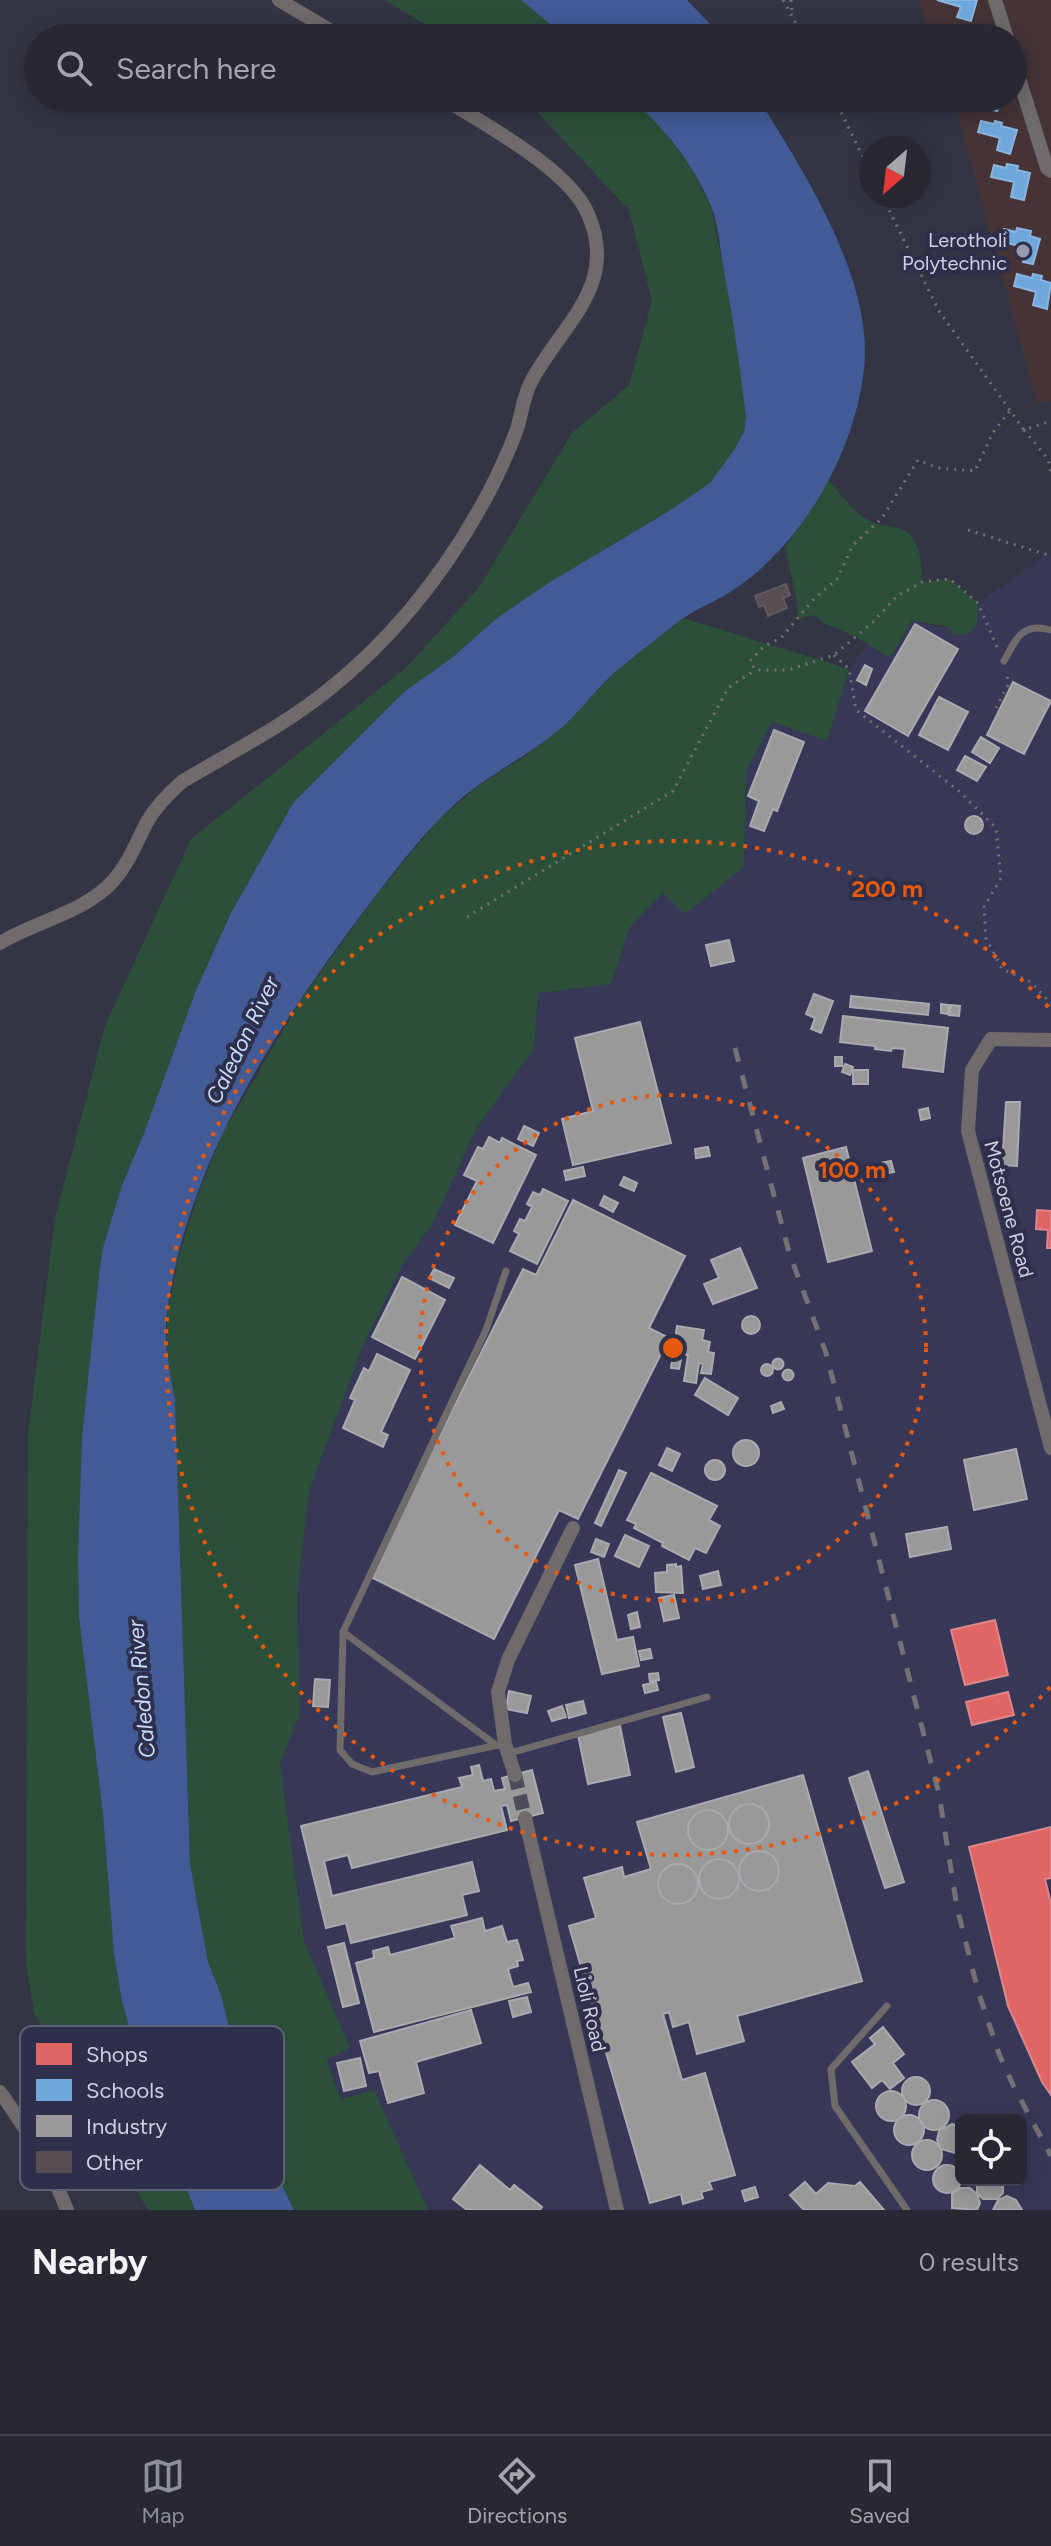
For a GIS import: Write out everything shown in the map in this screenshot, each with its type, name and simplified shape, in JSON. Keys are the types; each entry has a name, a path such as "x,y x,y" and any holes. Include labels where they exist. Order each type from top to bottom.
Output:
{"street":[{"path":"279,0 319,24"},
{"path":"995,0 1003,24"},
{"path":"1027,104 1047,168 1051,171"},
{"path":"0,943 82,905 100,893 130,859 147,822 169,793 183,781 287,720 327,692 369,655 423,594 461,541 490,488 517,427 530,382 577,317 597,267 596,241 588,213 571,190 544,164 464,112"},
{"name":"Motsoene Road","path":"1051,1040 991,1039 972,1070 968,1131 1051,1448"},
{"path":"515,1775 503,1748 498,1692 508,1660 573,1528"},
{"name":"Lioli Road","path":"525,1818 617,2210"},
{"path":"0,2092 20,2120"},
{"path":"58,2190 67,2210"}],"lane":[{"path":"1004,661 1018,637 1025,632 1038,627 1051,630"},
{"path":"506,1271 486,1330 343,1632 340,1750 352,1764 372,1772 503,1748 707,1697"},
{"path":"343,1632 503,1748"},
{"path":"887,2006 831,2069 835,2106 907,2210"}],"path":[{"path":"783,0 798,24"},
{"path":"791,0 792,12"},
{"path":"841,112 859,149"},
{"path":"888,208 939,311 1048,459 1051,472"},
{"path":"755,670 750,661 764,646 781,638 813,600 837,579 853,545 882,518 918,460 938,468 975,471 992,434 1011,409"},
{"path":"1024,430 1051,421"},
{"path":"968,530 1051,556"},
{"path":"467,917 673,791 728,688 755,670 788,670 834,655 873,622 897,596 922,582 950,579 978,603 1004,661 1008,685 996,708"},
{"path":"834,655 849,669 856,710 925,762 996,828 1001,878 984,907 986,938 1002,969 1031,982 1051,1004"}],"shaded area":[{"name":"Lerotholi Polytechnic","path":"918,0 1051,0 1051,401 1037,403 957,112 1027,112 1027,24 926,24"},
{"path":"1045,556 1051,556 1051,2210 428,2210 374,2090 341,2099 326,2060 350,2048 304,1941 280,1763 300,1714 297,1595 309,1491 362,1348 401,1267 432,1225 477,1127 534,1049 538,993 611,984 630,927 663,893 744,867 746,771 772,722 827,741 849,669 868,645 886,656 912,620 939,627 977,624 978,603"}],"green space":[{"path":"385,0 521,0 550,24 424,24"},
{"path":"537,112 646,112 691,167 711,207 733,315 746,417 744,432 710,483 497,618 453,657 404,692 293,803 231,913 196,990 122,1184 99,1274 82,1437 78,1555 79,1617 103,1814 114,1954 129,2026 42,2026 34,2013 26,1964 28,1433 55,1218 105,1026 191,839 407,667 480,586 572,433 629,385 652,301 629,210"},
{"path":"828,480 863,517 876,524 906,531 911,536 918,550 922,582 950,579 978,603 977,624 967,635 953,634 949,627 912,620 893,653 887,656 856,637 822,622 815,615 797,619 798,606 785,547"},
{"path":"683,618 849,669 827,741 772,722 746,771 744,867 685,914 663,893 630,927 611,984 538,993 534,1049 477,1127 432,1225 401,1267 362,1348 309,1491 297,1595 300,1714 280,1763 304,1941 350,2048 326,2060 341,2099 374,2090 428,2210 294,2210 284,2189 284,2026 229,2026 208,1962 190,1864 175,1400 167,1356 167,1316 178,1259 197,1197 222,1134 302,998 378,893 438,820 478,786 524,757 561,728 615,672"},
{"path":"136,2190 187,2190 195,2210 148,2210"}],"water":[{"path":"521,0 687,0 710,24 550,24"},
{"name":"Caledon River","path":"645,112 766,112 814,193 847,264 864,335 864,369 859,400 837,463 803,522 782,548 733,590 684,617 608,679 560,729 480,784 431,828 367,907 301,999 269,1048 215,1150 194,1203 178,1257 166,1335 175,1400 190,1864 208,1962 229,2026 129,2026 114,1954 103,1814 79,1617 82,1437 103,1248 122,1185 196,990 231,913 293,803 404,692 453,657 497,618 710,483 744,432 746,417 739,360 713,213 687,161"},
{"path":"284,2189 294,2210 195,2210 187,2190"}],"building: Shops":[{"path":"1037,1210 1051,1211 1051,1248 1047,1248 1048,1230 1036,1229"},
{"path":"995,1620 1008,1675 965,1685 951,1630"},
{"path":"1008,1692 1014,1715 972,1725 966,1702"},
{"path":"1051,1827 1051,1878 1045,1879 1051,1904 1051,2095 1042,2082 1008,2006 969,1847"}],"building: Schools":[{"path":"937,0 977,0 971,21 957,17 961,7"},
{"path":"981,121 994,124 995,121 1017,130 1010,154 997,150 1000,138 978,132"},
{"path":"1007,164 1030,173 1024,200 1011,197 1014,182 991,177 994,165 1006,168"},
{"path":"1017,228 1031,231 1030,236 1040,239 1033,264 1023,262 1026,248 1000,241 1004,229 1016,232"},
{"path":"1017,274 1032,278 1033,274 1042,276 1041,280 1051,283 1047,309 1033,305 1036,292 1014,286"}],"building: Industry":[{"path":"915,624 958,649 908,736 865,711"},
{"path":"865,665 872,669 866,685 857,680"},
{"path":"1013,682 1051,701 1024,754 987,735"},
{"path":"939,697 968,712 948,750 919,735"},
{"path":"774,730 804,742 777,811 773,809 764,831 750,826 759,801 748,796"},
{"path":"981,737 999,748 990,763 972,752"},
{"path":"965,756 986,767 977,781 957,770"},
{"path":"974,816 983,825 974,834 965,825"},
{"path":"729,940 734,961 711,966 706,945"},
{"path":"814,994 833,1001 821,1033 811,1029 815,1018 806,1014"},
{"path":"851,996 929,1004 928,1015 850,1007"},
{"path":"941,1004 949,1005 948,1014 941,1013"},
{"path":"951,1005 960,1006 959,1016 949,1015"},
{"path":"843,1016 948,1028 943,1072 903,1067 905,1049 892,1048 891,1051 840,1042"},
{"path":"640,1022 671,1143 573,1165 562,1119 593,1111 575,1038"},
{"path":"835,1057 842,1057 842,1066 835,1066"},
{"path":"845,1064 853,1067 850,1075 842,1072"},
{"path":"853,1070 868,1070 868,1084 853,1084"},
{"path":"1006,1102 1020,1102 1017,1166 1002,1165"},
{"path":"928,1108 930,1118 921,1120 919,1110"},
{"path":"524,1126 539,1133 533,1146 518,1139"},
{"path":"489,1137 500,1143 502,1138 536,1155 493,1243 455,1225 477,1181 464,1175 478,1147 483,1149"},
{"path":"708,1147 710,1156 696,1158 695,1149"},
{"path":"846,1147 872,1251 828,1262 803,1158"},
{"path":"891,1161 894,1172 883,1174 880,1163"},
{"path":"583,1167 585,1176 566,1180 564,1171"},
{"path":"624,1177 637,1183 634,1191 620,1185"},
{"path":"543,1189 568,1201 537,1264 510,1251 519,1234 514,1231 520,1219 525,1221 532,1207 527,1204 533,1192 540,1195"},
{"path":"604,1196 618,1203 613,1212 600,1205"},
{"path":"573,1200 685,1256 649,1328 669,1338 578,1519 559,1510 494,1639 369,1576 523,1269 536,1275"},
{"path":"740,1248 757,1288 713,1304 704,1284 719,1278 711,1260"},
{"path":"434,1269 454,1278 449,1288 429,1278"},
{"path":"402,1277 445,1300 415,1359 372,1337"},
{"path":"751,1316 760,1325 751,1334 742,1325"},
{"path":"677,1326 704,1330 702,1340 710,1342 708,1352 714,1353 711,1374 701,1373 703,1364 699,1363 696,1383 684,1381 688,1355 682,1354 679,1369 671,1368"},
{"path":"377,1354 410,1370 381,1432 388,1435 383,1447 343,1428 355,1400 350,1398 364,1368 369,1371"},
{"path":"778,1359 783,1364 778,1369 773,1364"},
{"path":"767,1364 773,1370 767,1376 761,1370"},
{"path":"788,1370 793,1375 788,1380 783,1375"},
{"path":"705,1378 738,1398 728,1415 695,1395"},
{"path":"781,1402 784,1409 773,1413 771,1406"},
{"path":"746,1440 755,1444 759,1453 755,1462 746,1466 737,1462 733,1453 737,1444"},
{"path":"667,1448 680,1454 672,1471 659,1465"},
{"path":"1016,1449 1027,1499 974,1510 964,1460"},
{"path":"711,1460 719,1460 725,1470 719,1480 711,1480 705,1474 705,1466"},
{"path":"619,1470 626,1473 601,1526 595,1523"},
{"path":"651,1473 717,1506 709,1520 720,1526 706,1553 695,1548 689,1560 634,1528 636,1524 627,1520"},
{"path":"947,1527 951,1549 910,1557 906,1534"},
{"path":"625,1535 649,1546 639,1567 615,1556"},
{"path":"596,1539 609,1544 604,1557 591,1552"},
{"path":"598,1559 617,1640 633,1637 639,1666 602,1674 575,1565"},
{"path":"676,1564 676,1567 681,1566 683,1593 656,1592 655,1573 667,1572 667,1565"},
{"path":"718,1571 721,1585 703,1589 700,1576"},
{"path":"674,1595 679,1618 664,1621 659,1598"},
{"path":"637,1612 640,1627 631,1629 628,1615"},
{"path":"650,1649 652,1658 641,1660 639,1651"},
{"path":"658,1673 659,1680 650,1682 649,1674"},
{"path":"315,1679 330,1680 328,1707 313,1706"},
{"path":"656,1682 658,1690 645,1693 643,1685"},
{"path":"509,1691 531,1696 527,1713 506,1709"},
{"path":"583,1701 586,1713 569,1718 566,1705"},
{"path":"562,1706 566,1717 552,1721 548,1711"},
{"path":"681,1713 694,1767 676,1772 663,1717"},
{"path":"620,1726 630,1775 588,1784 578,1735"},
{"path":"479,1765 483,1781 491,1779 494,1791 505,1789 502,1778 532,1770 543,1813 511,1821 507,1805 501,1806 507,1830 352,1868 348,1855 324,1861 332,1896 472,1862 479,1891 462,1895 467,1915 351,1943 346,1923 326,1928 301,1826 462,1787 459,1778 473,1775 471,1767"},
{"path":"868,1771 904,1882 885,1888 849,1778"},
{"path":"803,1775 862,1981 737,2016 744,2041 697,2054 689,2022 673,2027 669,2012 663,2014 682,2080 705,2073 735,2175 709,2182 712,2189 701,2192 703,2198 683,2204 681,2194 650,2203 569,1926 596,1918 584,1878 622,1867 624,1877 651,1869 637,1822"},
{"path":"749,1804 763,1810 769,1824 763,1838 749,1844 735,1838 729,1824 735,1810"},
{"path":"708,1810 722,1816 728,1830 722,1844 708,1850 694,1844 688,1830 694,1816"},
{"path":"759,1851 773,1857 779,1871 773,1885 759,1891 745,1885 739,1871 745,1857"},
{"path":"719,1859 733,1865 739,1879 733,1893 719,1899 705,1893 699,1879 705,1865"},
{"path":"678,1864 692,1870 698,1884 692,1898 678,1904 664,1898 658,1884 664,1870"},
{"path":"482,1918 485,1931 502,1926 507,1942 517,1940 523,1960 517,1961 518,1966 508,1969 513,1987 528,1983 531,1992 374,2032 356,1963 374,1958 373,1951 388,1947 390,1955 455,1938 451,1926"},
{"path":"344,1943 359,2003 343,2007 328,1947"},
{"path":"527,1997 531,2012 513,2017 509,2001"},
{"path":"471,2010 481,2043 416,2062 424,2093 388,2103 379,2071 369,2073 360,2041"},
{"path":"883,2027 904,2054 893,2063 904,2078 890,2089 882,2080 872,2088 852,2062 875,2044 870,2038"},
{"path":"360,2058 366,2086 344,2091 337,2063"},
{"path":"916,2077 926,2081 930,2091 926,2101 916,2105 906,2101 902,2091 906,2081"},
{"path":"891,2091 901,2096 906,2106 901,2116 891,2121 881,2116 876,2106 881,2096"},
{"path":"934,2100 944,2105 949,2115 944,2125 934,2130 924,2125 919,2115 924,2105"},
{"path":"909,2115 919,2120 924,2130 919,2140 909,2145 899,2140 894,2130 899,2120"},
{"path":"955,2125 955,2153 941,2149 937,2140 939,2131"},
{"path":"927,2140 937,2145 942,2155 937,2165 927,2170 917,2165 912,2155 917,2145"},
{"path":"480,2165 510,2190 514,2185 542,2207 540,2210 467,2210 453,2199"},
{"path":"941,2166 953,2166 955,2186 959,2186 953,2192 941,2192 934,2185 934,2173"},
{"path":"805,2182 816,2194 828,2183 855,2186 860,2182 884,2210 804,2210 790,2195"},
{"path":"977,2186 1003,2186 1003,2193 997,2199 983,2199 977,2193"},
{"path":"755,2187 758,2197 745,2201 742,2191"},
{"path":"960,2188 970,2188 977,2194 980,2203 977,2210 952,2208 952,2194"},
{"path":"1007,2196 1016,2200 1022,2210 993,2210 998,2200"}],"building: Other":[{"path":"786,584 790,595 783,598 787,608 768,616 764,605 759,607 755,596"}],"tunnel":[{"path":"515,1775 525,1818"}],"railway":[{"path":"735,1048 789,1252 826,1353 939,1794 957,1907 978,1991 999,2054 1051,2156"}],"place":[{"name":"Lerotholi Polytechnic","path":"1023,251"}]}
